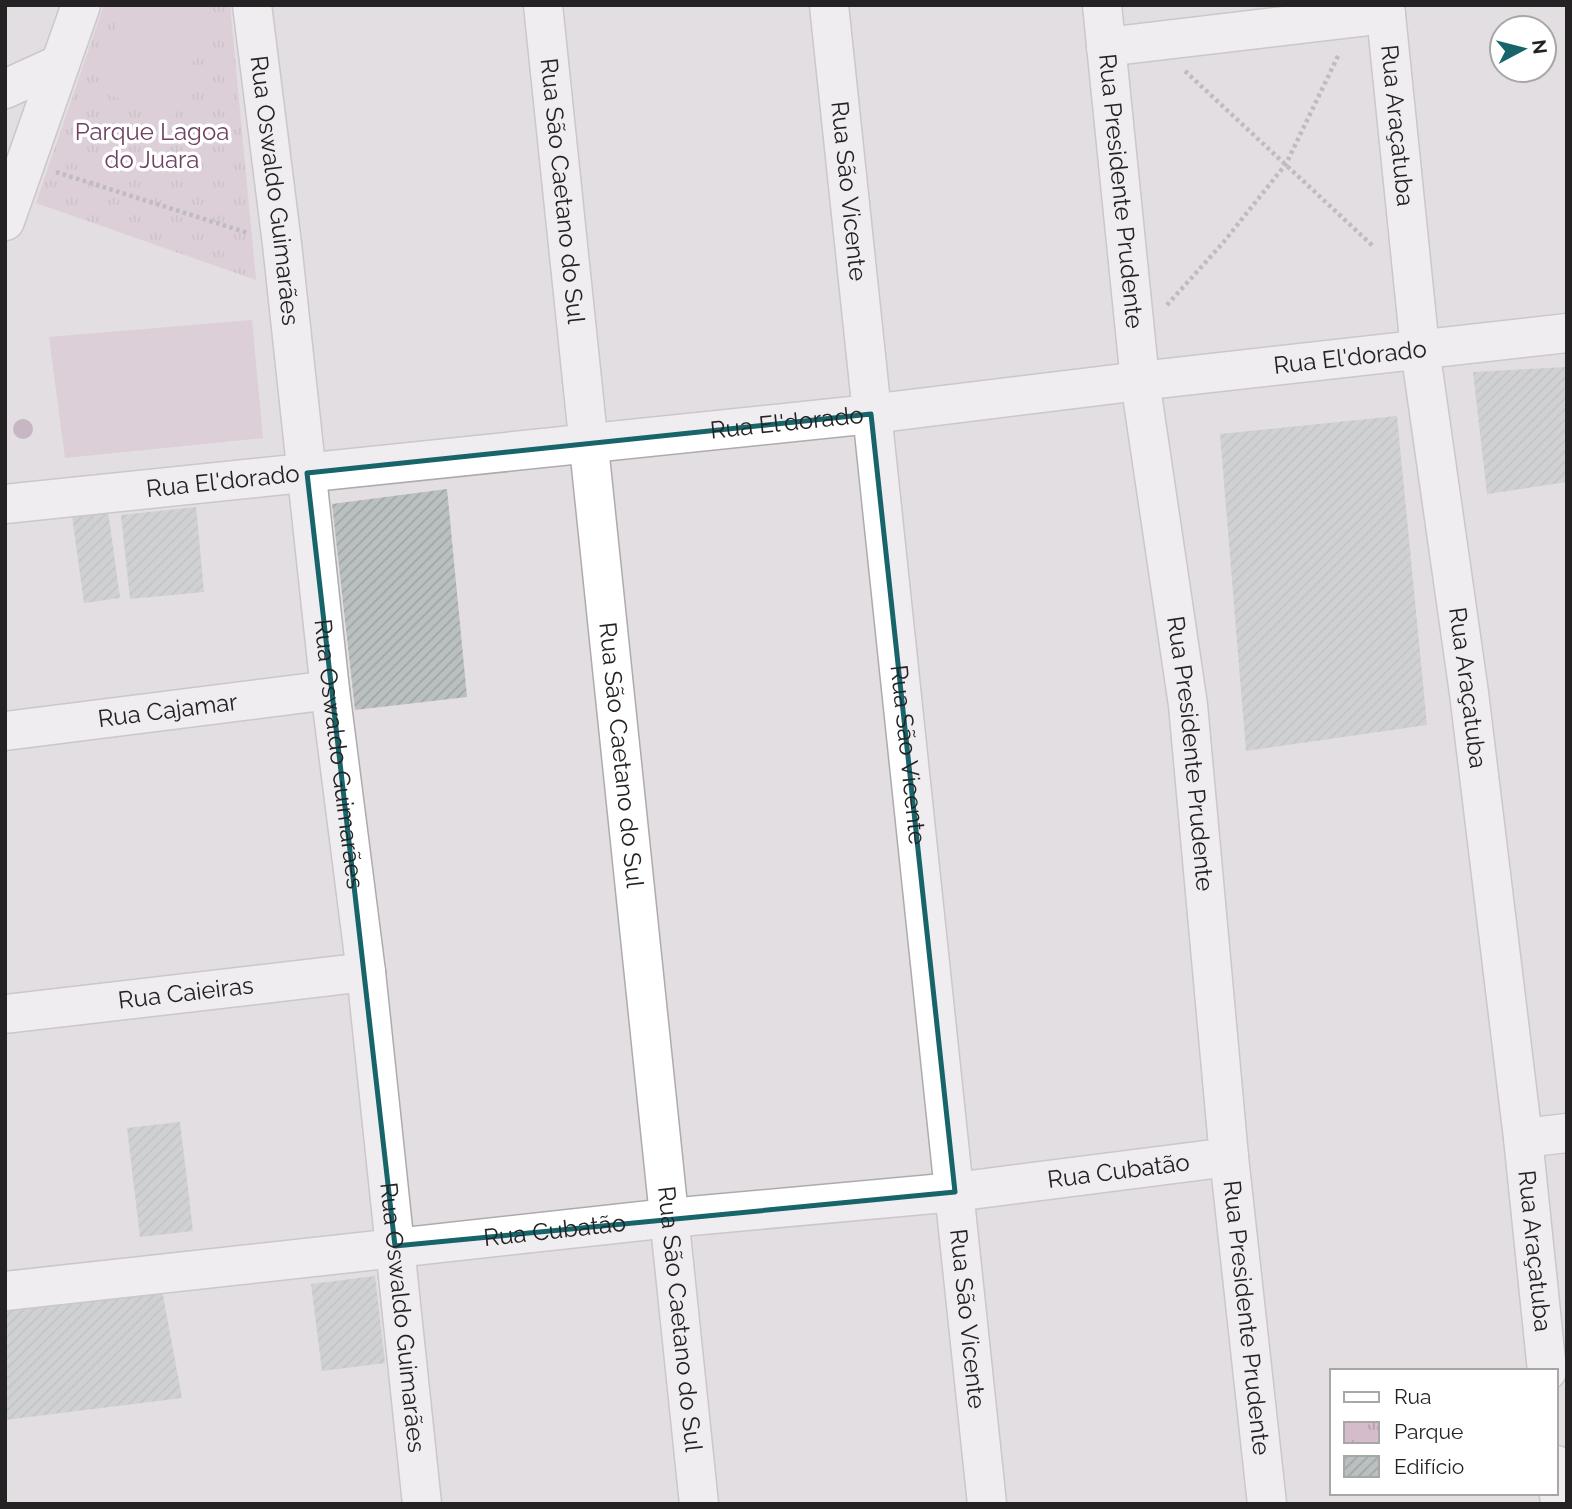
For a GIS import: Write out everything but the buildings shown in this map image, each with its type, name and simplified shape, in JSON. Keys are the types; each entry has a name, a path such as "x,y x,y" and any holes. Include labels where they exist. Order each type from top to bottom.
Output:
{"street":[{"path":"5,222 81,5"},
{"name":"Rua Oswaldo Guimarães","path":"252,5 282,244 330,690 366,972 422,1504"},
{"name":"Rua São Caetano do Sul","path":"543,5 699,1504"},
{"name":"Rua São Vicente","path":"829,5 987,1504"},
{"name":"Rua Presidente Prudente","path":"1102,5 1140,381 1188,705 1229,1157 1267,1504"},
{"path":"1106,47 1375,12"},
{"name":"Rua Araçatuba","path":"1375,12 1471,706 1547,1369"},
{"path":"5,89 61,64"},
{"name":"Rua El'dorado","path":"5,504 872,414 1567,333"},
{"name":"Rua Cajamar","path":"5,732 330,690"},
{"name":"Rua Caieiras","path":"5,1014 366,972"},
{"path":"1522,1138 1567,1133"},
{"name":"Rua Cubatão","path":"5,1291 669,1217 955,1192 1229,1157"},
{"path":"1558,1484 1560,1504"}],"path":[{"path":"1136,339 1222,244 1286,164 1375,12"},
{"path":"1154,42 1413,284"},
{"path":"27,162 282,244"}],"highlighted area":[{"path":"871,414 955,1192 395,1246 307,473"}],"green space":[{"name":"Parque Lagoa do Juara","path":"104,5 230,5 256,280 36,203"},
{"path":"124,5 211,5 175,117 97,91"},
{"path":"252,320 263,438 65,458 49,337"}]}
